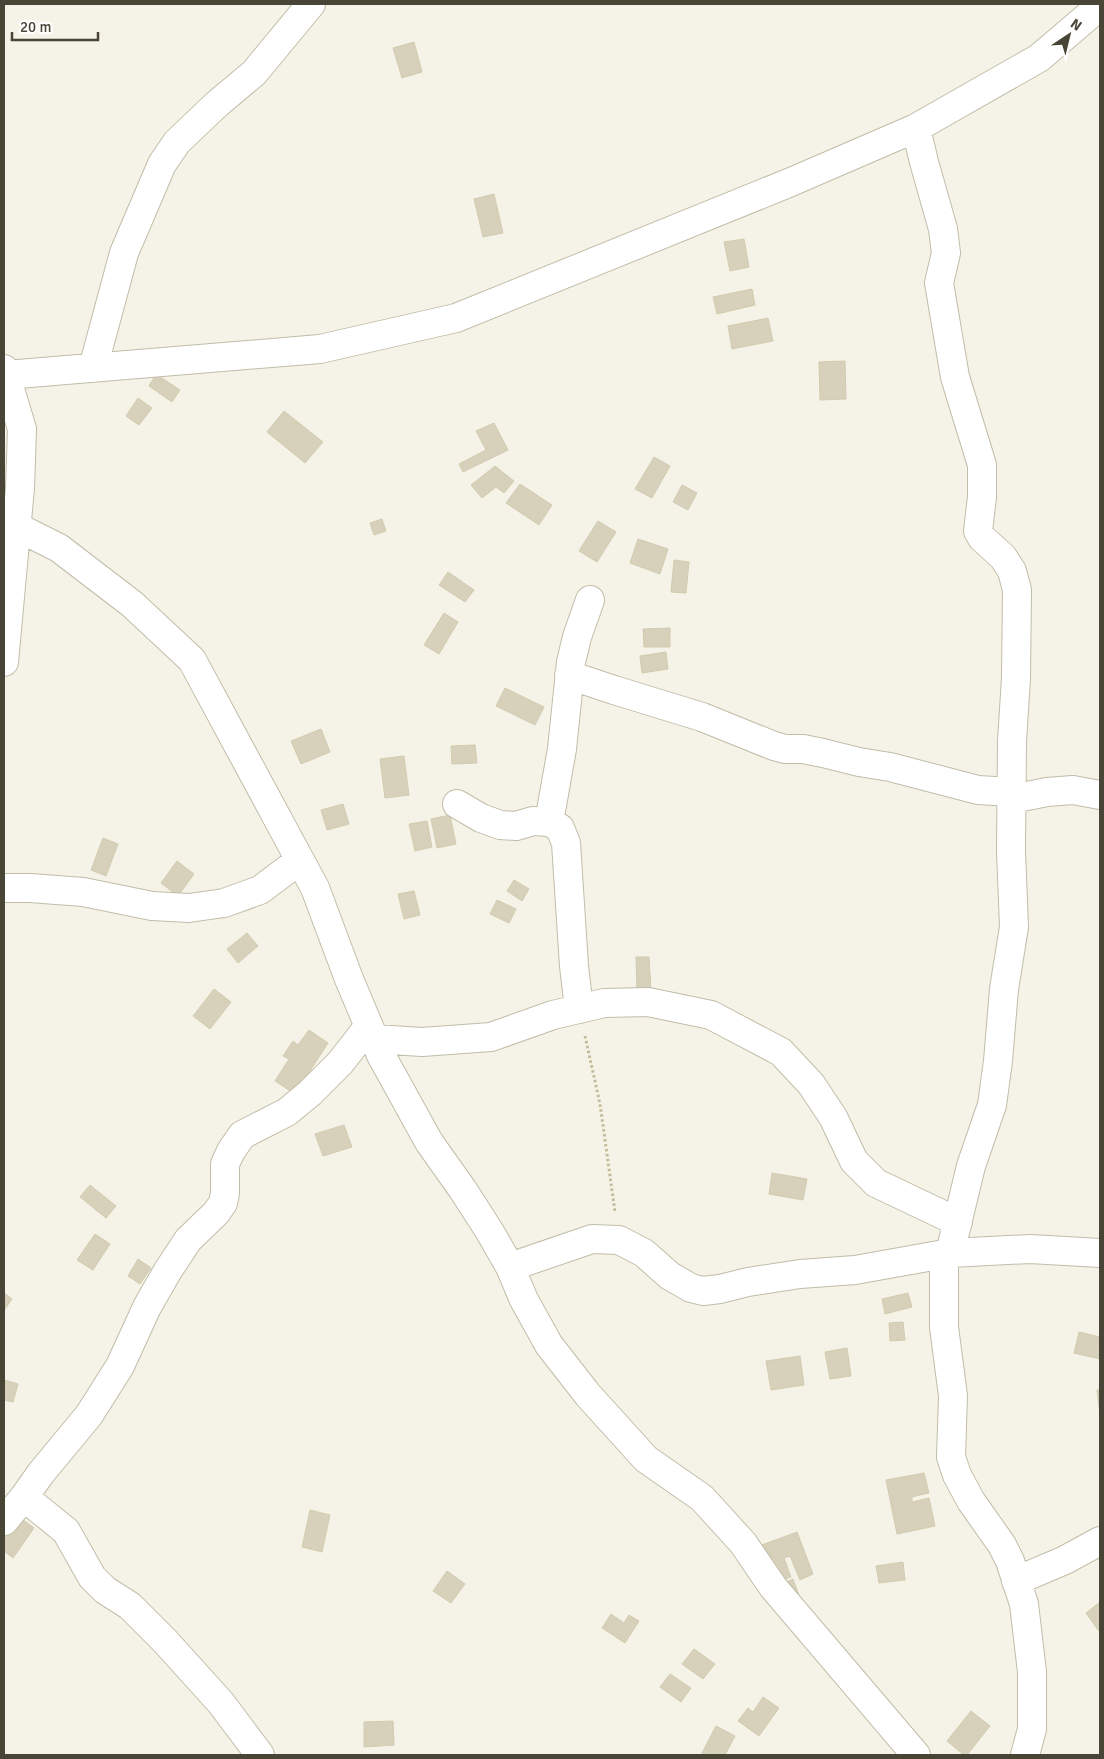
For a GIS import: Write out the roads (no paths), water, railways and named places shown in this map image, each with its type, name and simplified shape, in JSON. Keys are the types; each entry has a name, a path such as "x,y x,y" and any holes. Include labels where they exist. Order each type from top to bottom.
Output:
{"street":[{"path":"93,368 124,253 162,164 177,142 217,104 254,73 311,4"},
{"path":"4,662 17,527 22,429 5,372 93,368 320,349 456,318 782,186 916,128 1038,58 1100,6"},
{"path":"916,128 943,229 946,254 939,283 955,377 982,465 982,497 978,531 982,538 1003,557 1012,571 1017,590 1016,678 1012,742 1011,851 1014,927 1004,989 992,1105 971,1166 958,1222 947,1253 944,1328 953,1396 951,1457 971,1501 1010,1561 1024,1604 1032,1672 1032,1729 1025,1755"},
{"path":"17,527 59,548 132,604 192,660 315,888 349,979 381,1055 429,1142 463,1190 510,1268 524,1300 549,1345 588,1396 646,1459 702,1498 743,1543 772,1587 916,1755"},
{"path":"550,822 562,748 570,675 577,637 590,600"},
{"path":"570,675 702,717 774,746 890,766 978,790 1012,796 1073,790 1100,795"},
{"path":"458,804 481,818 500,824 516,826 533,821 550,822 560,828 566,843 574,966 579,1009"},
{"path":"4,888 83,892 152,906 189,908 224,903 260,890 300,860"},
{"path":"372,1032 422,1042 491,1037 553,1015 604,1003 648,1002 711,1015 781,1052 811,1084 834,1117 854,1161 876,1183 958,1222"},
{"path":"4,1521 89,1415 120,1366 151,1300 188,1240 216,1213 223,1203 225,1164 230,1151 242,1135 287,1112 310,1093 372,1032"},
{"path":"510,1268 592,1239 619,1240 644,1253 670,1276 691,1288 703,1291 800,1274 856,1270 947,1253 1030,1249 1100,1253"},
{"path":"24,1497 66,1532 92,1577 105,1590 130,1606 165,1641 221,1703 260,1755"},
{"path":"1016,1581 1065,1560 1100,1541"}]}
